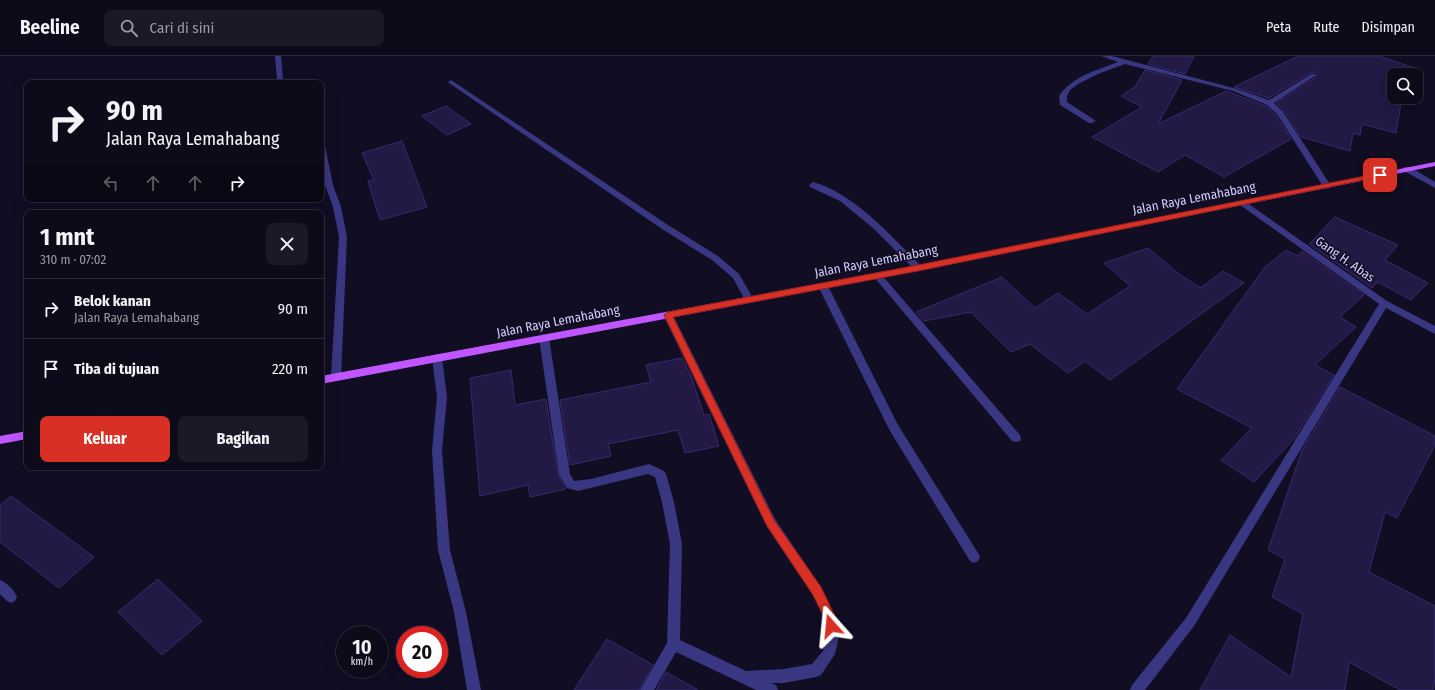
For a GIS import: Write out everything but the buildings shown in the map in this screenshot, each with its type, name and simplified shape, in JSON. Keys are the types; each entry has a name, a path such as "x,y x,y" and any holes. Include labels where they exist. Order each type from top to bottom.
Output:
{"main road":[{"name":"Jalan Raya Lemahabang","path":"324,379 918,268 1435,164"},
{"path":"0,440 24,436"}],"street":[{"path":"278,56 281,80"},
{"path":"1104,56 1234,90 1270,103 1280,113 1327,186"},
{"path":"1092,121 1063,103 1063,94 1069,86 1079,80 1123,62"},
{"path":"1270,103 1313,75"},
{"path":"451,82 715,258 736,276 749,300"},
{"path":"324,161 329,185 337,207 343,236 336,377"},
{"path":"1407,169 1435,185"},
{"path":"813,185 843,199 876,226 918,268"},
{"name":"Gang H. Abas","path":"1243,203 1384,303 1435,330"},
{"path":"877,275 1016,438"},
{"path":"823,286 894,428 974,557"},
{"path":"1137,690 1190,622 1384,303"},
{"path":"668,315 771,523 817,591 830,616 833,636 829,654 816,670 784,676 746,678"},
{"path":"544,338 565,475 571,484 578,486 591,484 649,469 660,474 668,502 676,544 673,644 647,690"},
{"path":"437,358 442,397 437,450 444,550 460,612 474,690"},
{"path":"0,586 10,597"},
{"path":"673,644 771,690"}],"route":[{"path":"831,626 830,616 817,591 771,523 668,315 918,268 1380,175"}]}
